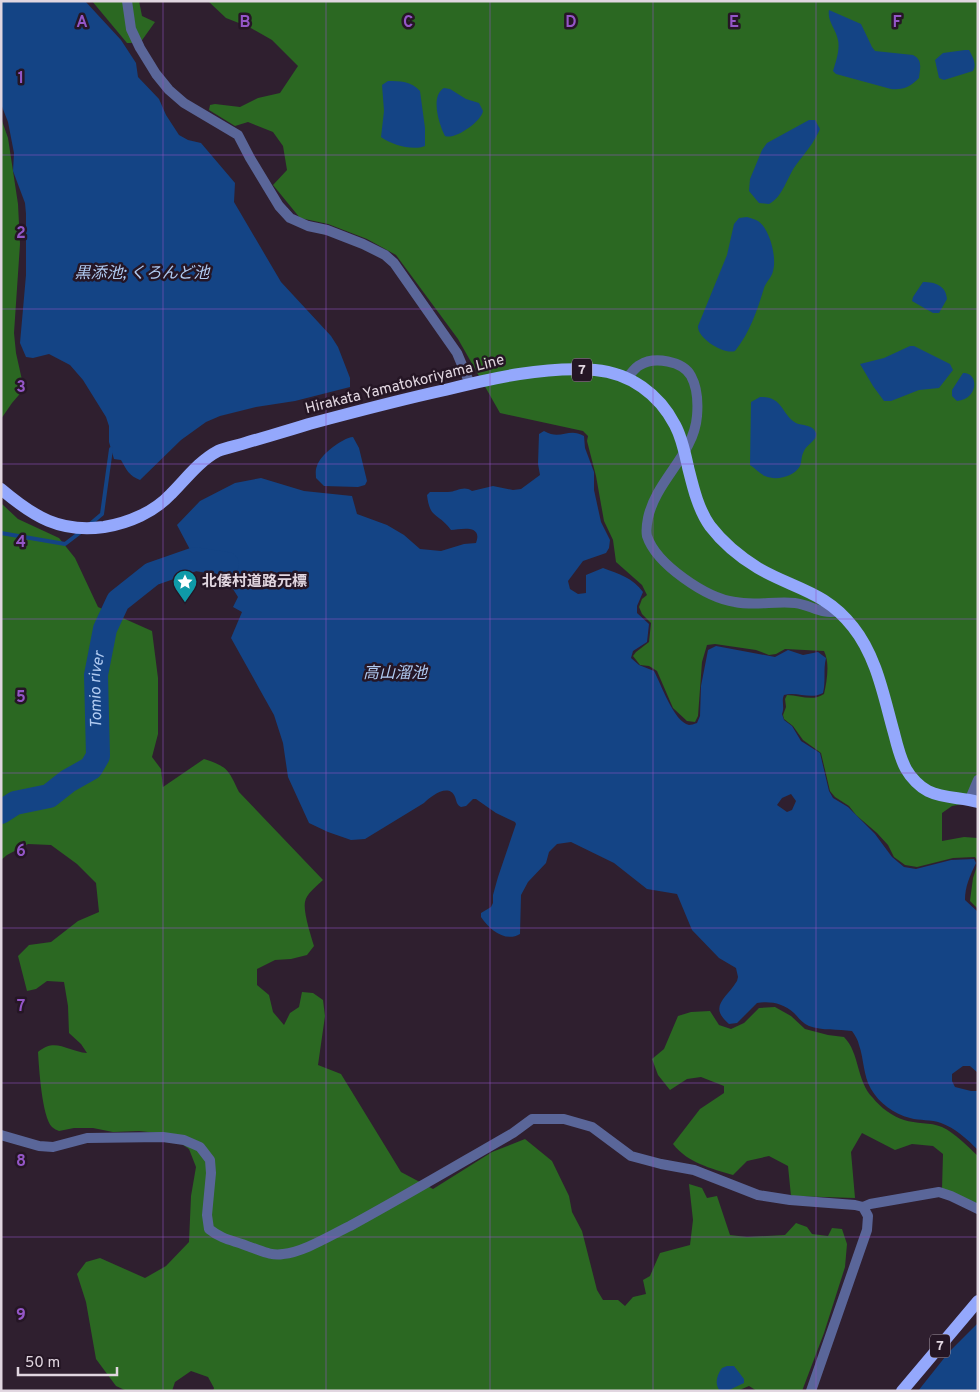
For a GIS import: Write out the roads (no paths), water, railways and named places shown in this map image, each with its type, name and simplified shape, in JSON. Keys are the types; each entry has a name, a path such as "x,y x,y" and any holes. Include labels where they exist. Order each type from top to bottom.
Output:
{"main road":[{"name":"Hirakata Yamatokoriyama Line","path":"1,489 29,512 46,521 78,527 106,527 146,514 169,496 199,465 218,451 378,406 498,377 598,370 627,378 639,384 653,395 665,408 676,427 696,497 708,523 720,539 742,558 758,568 822,598 854,628 866,648 875,669 899,752 908,772 926,790 942,796 974,801"},
{"name":"7","path":"902,1391 978,1301"}],"street":[{"path":"127,1 131,29 156,74 169,90 184,103 238,136 278,206 290,218 363,244 385,255 394,263 457,353 470,384"},
{"path":"627,378 640,364 658,361 679,364 691,375 696,394 697,416 695,432 655,496 648,517 646,534 655,552 682,576 716,598 736,603 792,602 823,612 838,611"},
{"path":"974,801 978,780"},
{"path":"1,1135 39,1146 53,1146 88,1138 163,1137 184,1140 200,1147 210,1160 207,1215 209,1229 226,1241 249,1246 268,1254 284,1254 301,1249 336,1233 398,1200 513,1133 532,1119 564,1119 592,1127 631,1156 694,1170 758,1195 863,1207 870,1204 940,1192 978,1209"},
{"path":"811,1391 867,1230 868,1216 863,1207"}],"water":[{"name":"黒添池; くろんど池","path":"1,1 85,1 121,40 136,63 138,77 159,99 166,115 179,135 188,140 201,143 235,183 234,202 281,282 331,336 338,347 350,378 350,387 295,401 256,407 220,416 206,422 181,440 140,480 130,474 121,460 114,459 109,442 109,426 106,417 83,380 70,365 49,354 33,358 26,357 20,343 26,275 26,214 25,203 13,171 14,153 8,122 1,104"},
{"path":"829,10 861,24 875,51 913,55 916,57 920,65 919,78 913,84 906,87 891,89 836,74 833,71 838,44 837,36 829,18"},
{"path":"969,50 975,63 973,71 944,80 939,78 935,60 943,53"},
{"path":"388,81 409,83 420,91 425,128 425,146 415,148 403,146 381,137 384,111 382,85"},
{"path":"444,88 479,103 483,111 473,125 461,133 449,137 445,136 440,125 437,110 437,97"},
{"path":"809,120 815,120 820,129 815,139 793,170 778,197 769,204 759,203 749,191 750,179 762,150 767,143"},
{"path":"747,217 758,221 766,230 772,244 774,265 749,329 735,351 730,352 718,348 706,340 699,331 698,326 727,255 734,224 739,218"},
{"path":"923,282 936,284 945,291 947,299 939,313 933,313 912,301"},
{"path":"914,346 950,364 953,370 939,388 919,390 891,401 884,401 860,364 884,358"},
{"path":"963,373 972,377 974,381 973,391 969,396 957,401 952,396 952,390"},
{"path":"760,397 768,397 778,402 791,419 796,423 812,428 816,433 815,438 803,453 800,466 794,473 784,477 774,478 765,476 750,465 751,402"},
{"name":"高山溜池","path":"544,431 555,435 573,433 584,436 585,448 594,472 594,490 601,522 610,540 606,553 583,561 568,581 570,589 578,594 586,593 586,575 603,568 625,577 639,587 643,592 637,606 637,613 649,624 647,642 633,651 631,658 639,665 654,671 673,710 683,722 689,725 697,723 700,716 701,686 708,650 716,646 775,657 788,650 803,655 818,652 826,658 823,693 813,696 784,695 782,714 784,720 792,726 801,741 820,753 829,791 833,798 848,807 875,834 892,857 904,867 916,869 951,860 974,859 976,863 967,886 965,900 978,912 978,1073 970,1066 963,1066 952,1074 952,1081 955,1087 978,1091 978,1150 961,1134 946,1125 904,1116 893,1111 883,1103 868,1084 859,1043 852,1031 814,1028 802,1022 785,1007 767,1002 757,1003 737,1023 729,1024 723,1018 719,1007 737,981 736,968 719,958 692,930 677,894 647,889 614,863 571,842 557,844 549,852 546,863 528,882 521,895 520,934 509,937 503,936 488,926 481,917 481,913 491,907 493,903 493,895 498,877 516,824 476,799 461,807 457,804 452,793 448,791 439,792 365,839 351,840 309,823 288,777 283,743 274,715 231,638 242,612 233,607 238,597 226,578 195,559 177,525 200,501 235,483 261,478 304,491 352,496 357,514 387,525 404,535 420,549 441,551 464,544 476,543 477,537 474,530 451,530 435,515 428,503 427,495 430,492 451,492 463,489 472,491 493,486 513,490 521,489 540,475 538,464 539,434","holes":["791,794 796,801 792,810 787,812 777,805 782,798"]},
{"path":"353,437 359,448 367,481 365,485 358,487 324,486 316,478 316,469 319,462 327,452 348,438"},
{"path":"978,1323 978,1391 918,1391 949,1352"},
{"path":"734,1366 744,1379 744,1383 727,1391 720,1391 717,1385 718,1377 722,1368"}],"waterway":[{"path":"89,525 102,514 111,449"},
{"path":"1,533 65,544 82,531"},
{"name":"Tomio river","path":"1,812 15,803 49,796 68,781 91,768 98,756 96,675 105,629 118,601 152,574 195,559 227,564"}],"place":[{"name":"北倭村道路元標","path":"185,603"}]}
